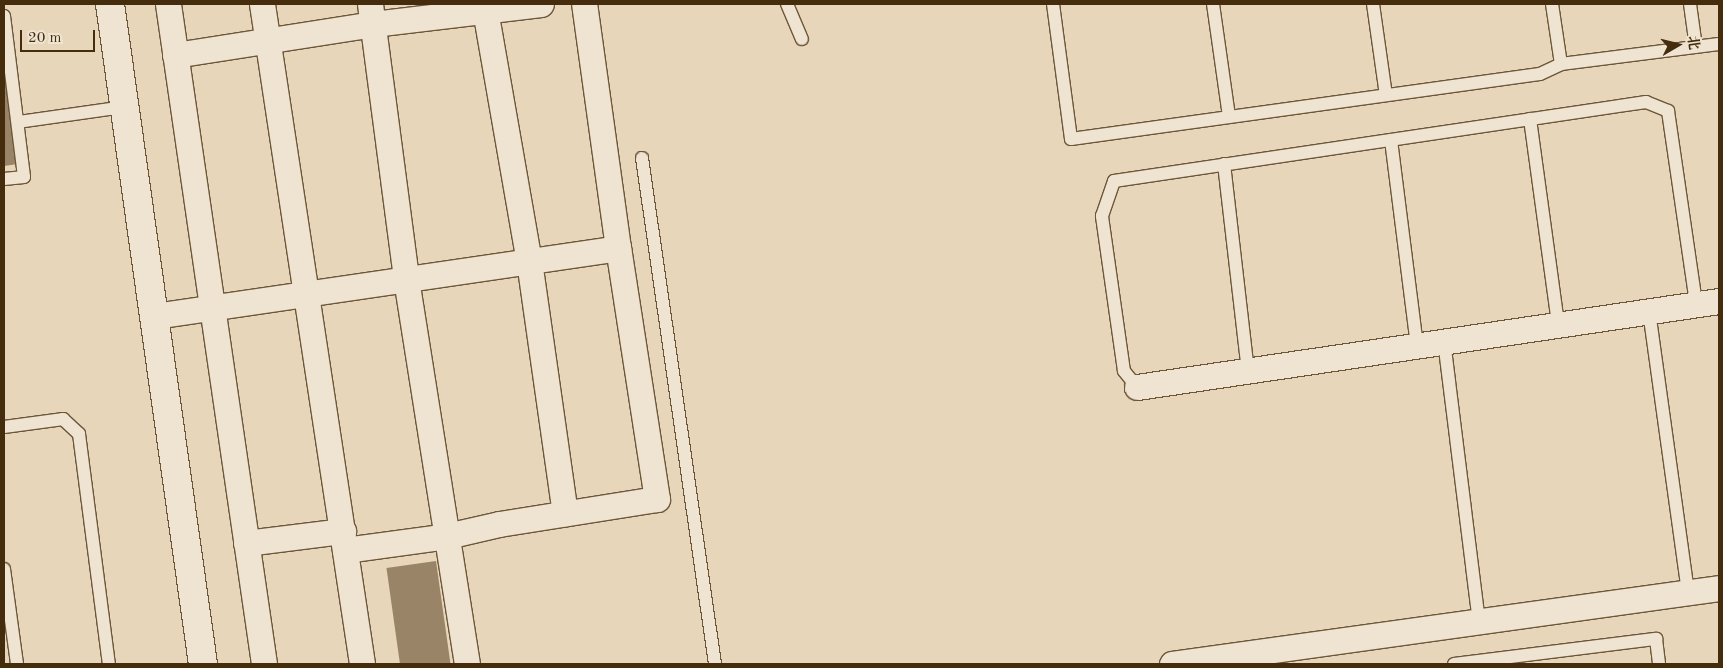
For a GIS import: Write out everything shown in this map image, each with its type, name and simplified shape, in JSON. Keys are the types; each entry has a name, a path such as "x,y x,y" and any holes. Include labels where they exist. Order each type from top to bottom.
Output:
{"street":[{"path":"110,4 203,664"},
{"path":"168,4 210,308 264,664"},
{"path":"262,4 308,294 362,664"},
{"path":"175,55 268,40 371,14 541,4"},
{"path":"246,543 447,536 499,524 657,499 618,248 584,4"},
{"path":"484,7 530,261 565,513"},
{"path":"371,14 406,279 468,664"},
{"path":"154,316 618,248"},
{"path":"1137,386 1707,302"},
{"path":"1172,664 1719,588"}],"lane":[{"path":"787,4 802,39"},
{"path":"1053,4 1071,139 1540,74 1561,64 1719,44"},
{"path":"1213,4 1229,116"},
{"path":"1373,4 1386,95"},
{"path":"1552,4 1561,64"},
{"path":"1690,4 1696,47"},
{"path":"4,16 24,177 4,179"},
{"path":"1137,386 1124,371 1102,216 1114,181 1224,164 1646,102 1668,111 1707,302"},
{"path":"18,122 124,107"},
{"path":"1530,120 1558,324"},
{"path":"1391,140 1417,345"},
{"path":"642,158 715,664"},
{"path":"1224,164 1248,370"},
{"path":"1649,311 1688,592"},
{"path":"1444,342 1479,621"},
{"path":"4,426 63,419 79,434 109,664"},
{"path":"4,570 17,664"},
{"path":"1454,664 1656,639 1659,664"}],"building":[{"path":"4,75 18,164 4,166"},
{"path":"436,561 450,664 400,664 386,568"}]}
